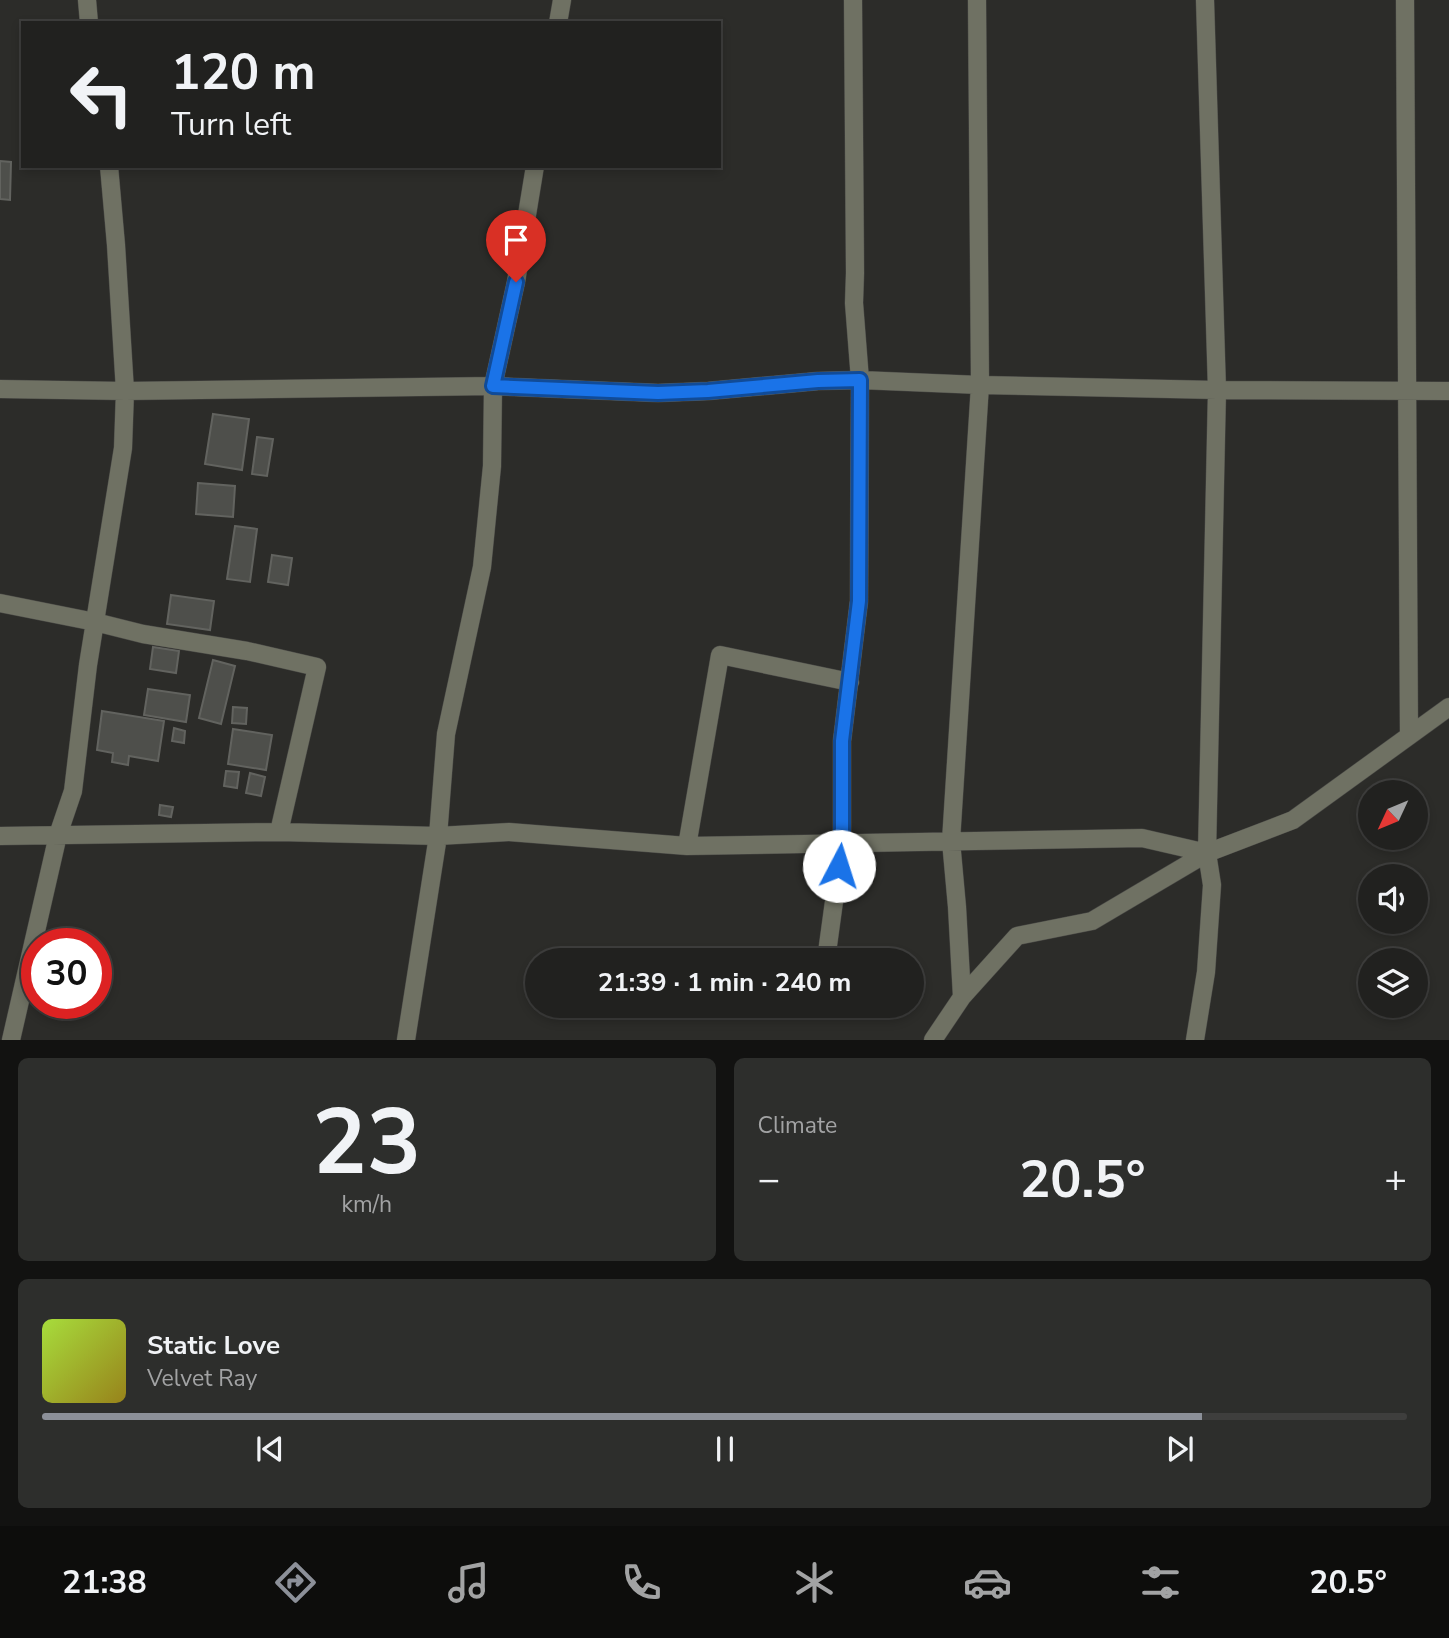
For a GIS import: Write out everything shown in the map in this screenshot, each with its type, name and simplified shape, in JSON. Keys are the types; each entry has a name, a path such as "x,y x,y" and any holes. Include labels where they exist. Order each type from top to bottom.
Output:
{"street":[{"path":"87,0 89,21"},
{"path":"558,21 562,0"},
{"path":"828,948 842,843 842,741 859,601 860,380 853,303 853,0"},
{"path":"962,998 951,841 980,385 976,0"},
{"path":"1195,1040 1206,972 1212,885 1208,853 1217,390 1205,0"},
{"path":"1405,0 1409,736"},
{"path":"11,1040 58,835 73,791 88,665 123,448 125,391 109,168"},
{"path":"406,1040 438,836 446,734 482,567 492,466 493,386 516,282 535,168"},
{"path":"0,388 125,391 493,386 658,393 860,380 1217,390 1449,391"},
{"path":"0,603 317,667 279,832"},
{"path":"687,846 720,655 850,682"},
{"path":"933,1040 962,998 1017,936 1092,920 1208,853 1293,820 1449,707"},
{"path":"0,836 279,832 438,836 509,832 687,846 1142,838 1208,853"}],"building":[{"path":"0,161 11,162 10,200 0,199"},
{"path":"213,414 249,419 242,470 205,464"},
{"path":"257,437 273,439 267,476 252,474"},
{"path":"198,483 235,486 233,517 196,514"},
{"path":"235,526 257,529 250,582 227,579"},
{"path":"272,555 292,558 288,585 268,582"},
{"path":"171,595 214,601 210,630 167,624"},
{"path":"153,647 179,651 176,673 150,669"},
{"path":"213,660 235,666 221,724 199,718"},
{"path":"148,689 190,695 186,722 144,715"},
{"path":"233,707 247,708 246,724 232,723"},
{"path":"102,711 164,721 158,761 129,756 128,765 112,762 113,753 97,750"},
{"path":"174,728 185,731 184,743 172,741"},
{"path":"233,729 272,735 266,770 228,764"},
{"path":"226,771 239,772 237,788 224,786"},
{"path":"250,773 265,777 261,796 246,793"},
{"path":"160,805 173,807 171,817 159,815"}],"route":[{"path":"516,282 493,386 658,393 860,380 859,601 842,741 842,843 839,866"}]}
